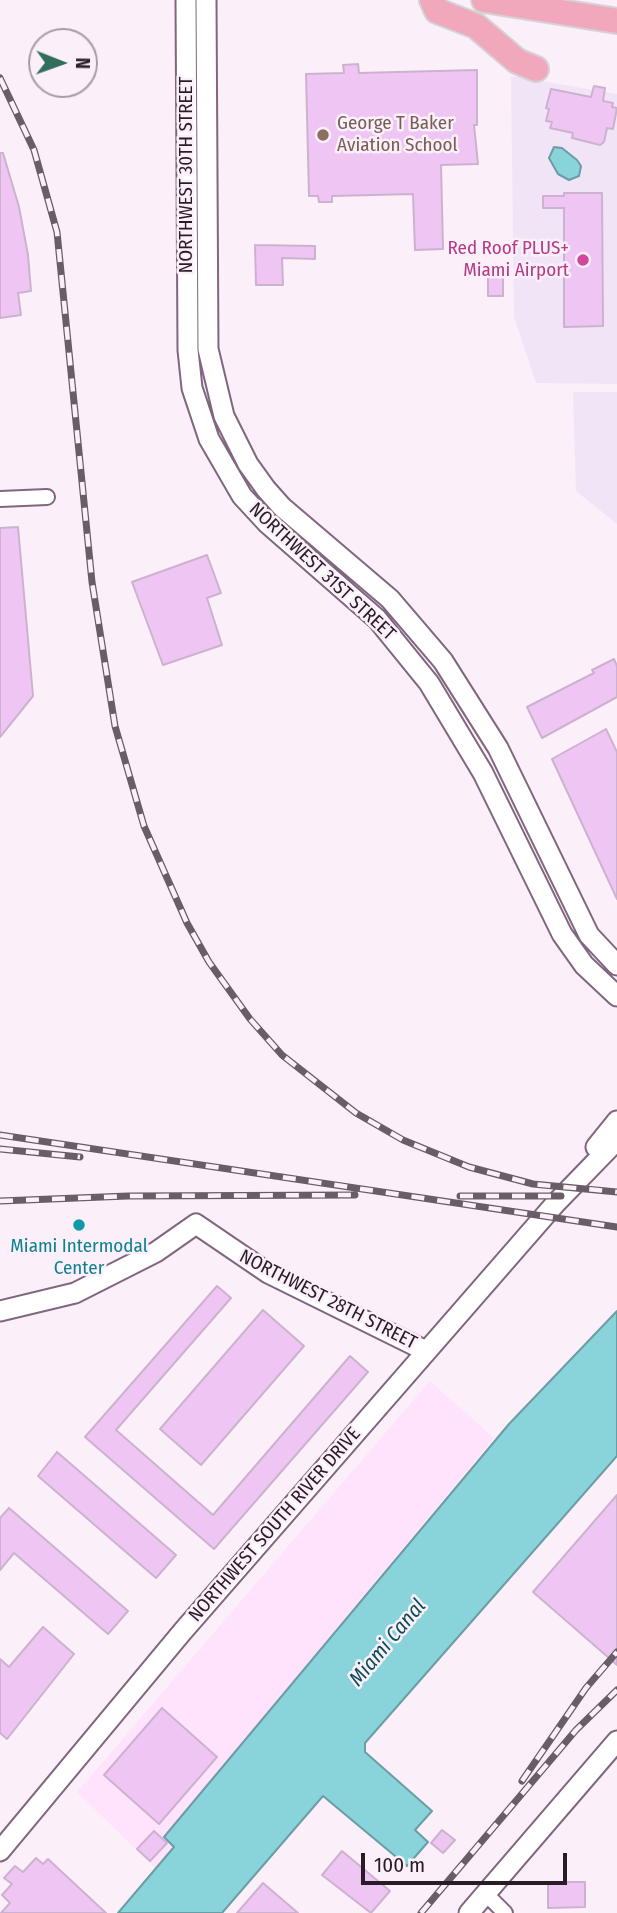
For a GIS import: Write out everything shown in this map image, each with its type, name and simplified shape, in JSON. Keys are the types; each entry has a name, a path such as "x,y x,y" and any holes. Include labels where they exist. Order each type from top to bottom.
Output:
{"highway":[{"path":"432,0 437,11 477,26 517,61 536,69"},
{"path":"484,0 617,21"}],"street":[{"name":"NORTHWEST 30TH STREET","path":"186,0 188,350"},
{"name":"NORTHWEST 30TH STREET","path":"206,0 208,349"},
{"name":"NORTHWEST 31ST STREET","path":"208,349 224,416 257,478 282,507 390,599 443,661 489,731 589,934 617,965"},
{"name":"NORTHWEST 31ST STREET","path":"188,350 198,412 233,483 267,523 377,619 413,662 445,708 483,772 536,883 573,951 617,996"},
{"path":"0,499 47,497"},
{"path":"536,883 558,872"},
{"name":"NORTHWEST SOUTH RIVER DRIVE","path":"555,1204 556,1196 617,1121"},
{"name":"NORTHWEST SOUTH RIVER DRIVE","path":"0,1852 183,1631 555,1204 617,1140"},
{"name":"NORTHWEST 28TH STREET","path":"0,1311 45,1302 87,1287 156,1252 196,1224 268,1273 426,1351"},
{"path":"469,1913 617,1741"},
{"path":"486,1894 505,1913"}],"shaded area":[{"path":"511,76 617,94 617,384 536,383 514,317"},
{"path":"573,392 617,392 617,524 576,491"},
{"path":"430,1381 494,1438 164,1837 173,1847 155,1868 77,1792"}],"water":[{"path":"554,147 562,148 577,160 581,166 579,176 569,180 558,174 549,158"},
{"name":"Miami Canal","path":"617,1311 617,1456 365,1743 365,1752 432,1811 415,1830 428,1842 407,1866 323,1796 222,1913 118,1913 174,1847 164,1837 509,1424"}],"building":[{"path":"358,64 359,73 477,70 477,125 474,125 478,164 441,165 443,249 415,250 413,194 332,196 332,202 319,202 318,196 309,196 306,74 344,73 343,65"},
{"path":"594,86 605,88 603,101 613,103 612,107 617,108 613,129 607,128 604,142 600,145 572,138 573,133 550,128 552,122 546,121 549,109 546,108 551,89 591,97"},
{"path":"0,153 3,153 19,207 28,255 31,291 18,293 21,315 0,318"},
{"name":"Red Roof PLUS+ Miami Airport","path":"564,193 602,193 603,326 564,327 564,208 543,208 543,196 564,196"},
{"path":"255,245 315,246 315,259 282,258 283,285 256,285"},
{"path":"488,269 503,269 503,296 488,296"},
{"path":"18,527 33,696 0,737 0,528"},
{"path":"207,555 221,593 207,598 222,645 163,665 132,582"},
{"path":"614,659 617,666 617,697 542,738 527,707 594,673 592,670"},
{"path":"606,729 617,752 617,899 552,759"},
{"path":"217,1286 231,1298 116,1430 213,1515 350,1356 368,1372 214,1549 85,1437"},
{"path":"263,1310 304,1346 201,1465 160,1429"},
{"path":"57,1452 176,1555 156,1578 38,1476"},
{"path":"617,1495 617,1665 533,1592"},
{"path":"9,1508 128,1611 108,1634 14,1553 0,1570 0,1518"},
{"path":"43,1627 74,1654 7,1739 0,1733 0,1659 9,1667"},
{"path":"162,1708 217,1757 159,1824 104,1775"},
{"path":"442,1830 455,1840 443,1853 431,1843"},
{"path":"154,1831 167,1843 150,1861 137,1849"},
{"path":"342,1851 390,1891 371,1913 322,1875"},
{"path":"36,1858 43,1864 48,1859 106,1913 1,1913 10,1903 2,1895 12,1884 4,1878 15,1866 23,1872"},
{"path":"548,1882 585,1882 585,1907 548,1908"},
{"path":"263,1883 298,1913 237,1913"}],"railway":[{"path":"0,78 34,150 57,232 92,582 115,726 144,826 187,923 209,962 250,1019 282,1055 356,1113 403,1140 469,1167 533,1184 617,1192"},
{"path":"0,1135 617,1227"},
{"path":"0,1149 80,1157"},
{"path":"0,1201 128,1196 355,1195"},
{"path":"460,1196 561,1196"},
{"path":"522,1781 586,1688 617,1652"},
{"path":"421,1913 576,1730 617,1690"}],"place":[{"name":"George T Baker Aviation School","path":"323,135"},
{"name":"Red Roof PLUS+ Miami Airport","path":"583,260"},
{"name":"Miami Intermodal Center","path":"79,1225"}]}
